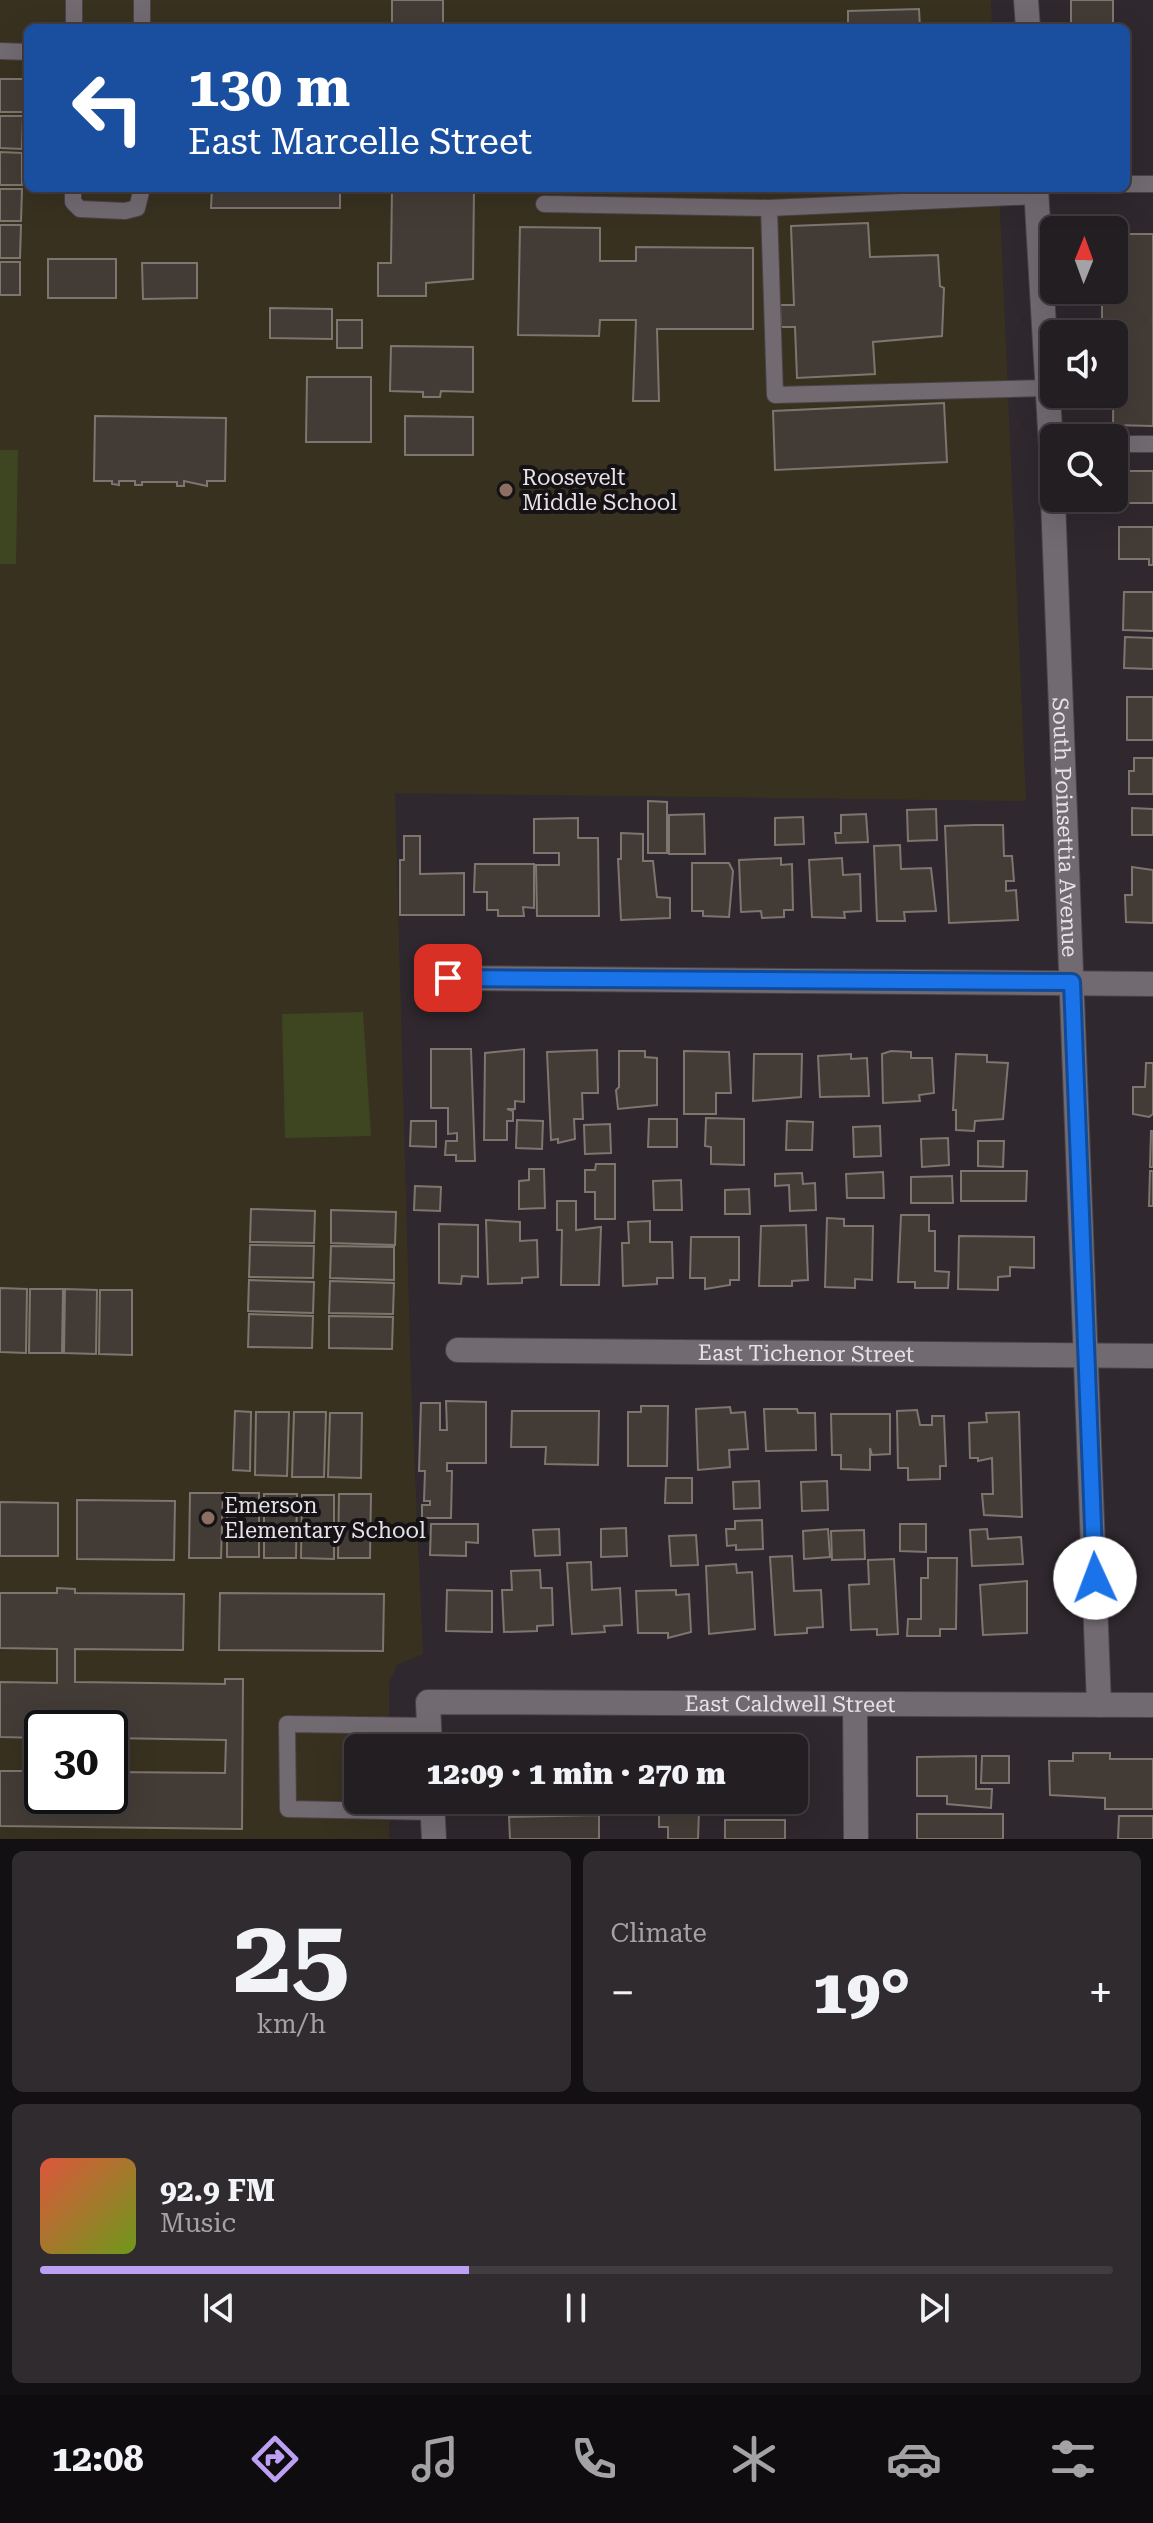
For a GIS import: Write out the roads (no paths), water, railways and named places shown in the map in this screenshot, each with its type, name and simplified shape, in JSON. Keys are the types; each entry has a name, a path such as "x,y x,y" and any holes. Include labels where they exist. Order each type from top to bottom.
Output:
{"street":[{"path":"1026,0 1028,24"},
{"name":"South Poinsettia Avenue","path":"1037,192 1044,320"},
{"name":"South Poinsettia Avenue","path":"1054,512 1099,1705"},
{"path":"448,978 1153,984"},
{"name":"East Tichenor Street","path":"458,1350 1153,1356"},
{"path":"855,1704 856,1839"},
{"name":"East Caldwell Street","path":"429,1725 855,1704 1153,1705"},
{"path":"432,1814 434,1839"}],"lane":[{"path":"74,0 74,24"},
{"path":"142,0 142,24"},
{"path":"0,51 24,52"},
{"path":"1130,184 1153,184"},
{"path":"73,192 73,202 80,209 125,211 137,208 141,192"},
{"path":"544,204 769,208 1037,192"},
{"path":"769,208 775,395 1040,388"},
{"path":"1128,444 1153,444"},
{"path":"344,1808 288,1809 287,1724 429,1725"}],"place":[{"name":"Roosevelt Middle School","path":"506,490"},
{"name":"Emerson Elementary School","path":"208,1518"}]}
